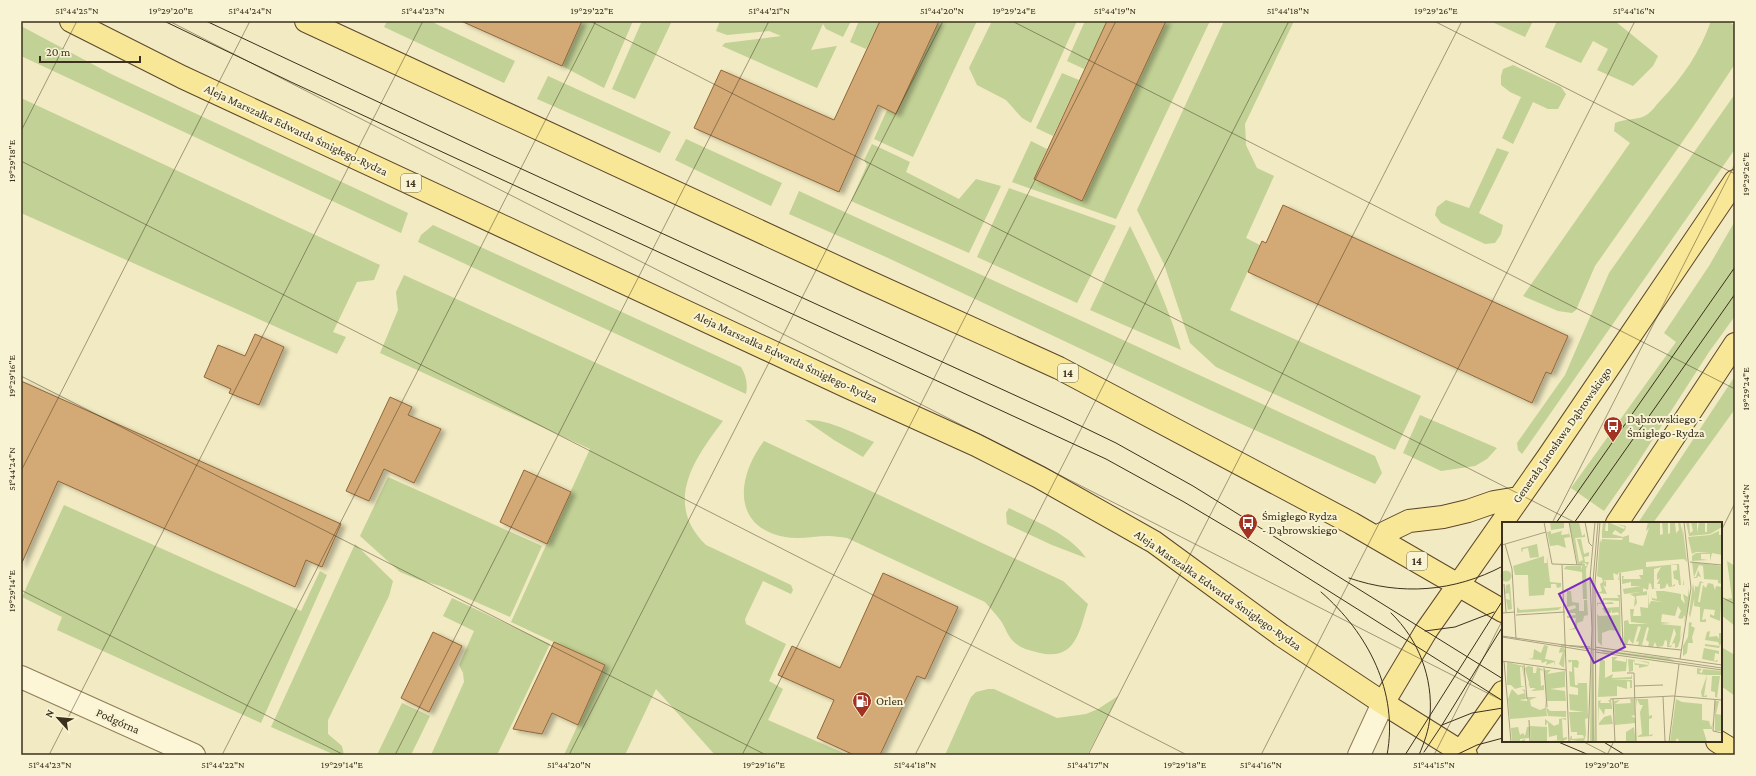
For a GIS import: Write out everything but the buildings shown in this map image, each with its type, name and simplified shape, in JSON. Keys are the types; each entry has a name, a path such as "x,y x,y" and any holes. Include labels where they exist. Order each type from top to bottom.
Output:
{"main road":[{"name":"Aleja Marszałka Edwarda Śmigłego-Rydza","path":"71,21 182,77 976,445 1032,474 1154,542 1272,629 1462,754"},
{"name":"14","path":"306,21 865,280 1059,368 1376,537 1502,610"},
{"name":"Generała Jarosława Dąbrowskiego","path":"1383,703 1426,631 1548,457 1735,181"},
{"path":"1618,522 1735,344"},
{"path":"1376,537 1409,521 1443,517 1468,511 1494,502 1518,498"},
{"path":"1462,754 1502,694"},
{"path":"1719,742 1735,752"}],"street":[{"name":"Podgórna","path":"21,677 194,755"},
{"name":"Generała Jarosława Dąbrowskiego","path":"1359,755 1383,703"}],"green space":[{"path":"387,21 430,21 515,61 504,83 384,27"},
{"path":"582,21 633,21 604,88 562,66"},
{"path":"642,21 668,21 671,23 635,99 612,89"},
{"path":"720,21 851,21 843,37 826,29 823,24 811,50 837,46 817,88 722,46 725,43 781,36 769,31 727,35 716,31"},
{"path":"859,21 880,21 866,49 850,42"},
{"path":"939,21 977,21 913,157 874,139 887,110 896,114"},
{"path":"992,21 1077,21 1031,123 1022,118 1006,100 977,85 969,68"},
{"path":"1085,21 1107,21 1084,69 1067,61"},
{"path":"1166,21 1210,21 1116,219 1012,182 1031,141 1047,149 1034,179 1082,201"},
{"path":"1224,21 1294,21 1245,124 1246,145 1257,168 1274,176 1246,238 1260,245 1230,310 1421,396 1395,450 1216,367 1190,343 1164,264 1137,210"},
{"path":"1490,21 1533,21 1525,37"},
{"path":"1557,21 1615,21 1658,56 1653,66 1633,86 1597,70 1608,49 1593,41 1581,63 1545,47"},
{"path":"1711,21 1728,21 1735,26 1735,64 1697,121 1595,266 1576,310 1572,313 1558,311 1523,296 1630,143 1614,131 1615,123 1623,120 1640,118 1651,111 1676,83 1690,64 1702,43"},
{"path":"21,26 111,74 408,213 401,233 21,56"},
{"path":"1513,65 1561,87 1566,94 1558,109 1548,109 1533,102 1513,144 1502,138 1521,97 1510,92 1501,85 1501,76 1503,69"},
{"path":"1062,73 1079,80 1053,136 1036,128"},
{"path":"548,76 671,132 660,153 537,99"},
{"path":"1735,94 1735,149 1522,454 1518,450 1517,443 1565,375 1609,273"},
{"path":"21,98 380,265 374,280 357,282 333,332 346,337 337,354 21,213"},
{"path":"686,139 782,183 771,206 675,160"},
{"path":"872,144 910,162 906,172 959,199 976,179 1001,186 969,253 851,201 867,165 864,160"},
{"path":"1497,148 1509,152 1479,213 1503,225 1501,234 1495,243 1485,244 1441,223 1435,215 1437,207 1446,200 1469,208"},
{"path":"1009,188 1116,226 1077,303 977,257"},
{"path":"799,191 1375,456 1382,473 1375,484 1206,408 886,257 789,214"},
{"path":"1735,221 1735,316 1709,352 1635,467 1604,511 1571,488 1676,342 1664,333 1709,266"},
{"path":"433,225 741,367 746,380 746,394 418,242 421,235"},
{"path":"1130,226 1158,286 1181,350 1090,310"},
{"path":"404,275 723,421 702,450 694,466 688,482 685,497 686,513 693,529 706,545 791,585 793,590 791,594 763,581 745,619 746,624 786,644 769,681 783,689 768,720 848,755 715,755 656,689 625,755 564,755 605,666 511,622 590,449 380,353 398,310 396,292"},
{"path":"1735,376 1735,409 1654,522 1639,522"},
{"path":"1420,415 1497,448 1487,459 1475,466 1441,471 1403,453"},
{"path":"805,420 814,420 832,424 874,442 863,457 834,440"},
{"path":"764,441 1063,581 1088,604 1082,625 1073,643 1067,649 1059,653 1049,654 1026,649 1017,645 1012,640 1001,621 985,602 847,538 828,536 791,538 767,531 755,523 748,511 744,498 748,469"},
{"path":"388,477 542,546 510,617 440,586 400,572 360,536"},
{"path":"64,505 301,611 320,571 327,575 261,723 57,630 62,617 22,597"},
{"path":"1009,508 1061,535 1079,549 1086,558 1052,545 1007,524 1006,513"},
{"path":"355,544 393,581 389,596 328,720 328,734 342,746 344,755 335,755 271,727"},
{"path":"1727,561 1735,566 1735,626 1722,616 1722,600 1732,598"},
{"path":"452,598 550,644 497,755 431,755 464,682 463,673 459,665 474,631 443,616"},
{"path":"1722,648 1735,655 1735,696 1722,687"},
{"path":"994,689 1057,718 1086,714 1098,709 1118,696 1087,755 945,755 971,697 976,692"},
{"path":"402,703 430,716 411,755 377,755"}],"tram line":[{"path":"164,21 291,82 1106,459 1184,502 1248,540 1502,700"},
{"path":"206,21 489,154 1116,443 1193,486 1502,678"},
{"path":"1557,522 1735,267"},
{"path":"1575,522 1735,294"},
{"path":"1349,578 1369,584 1388,587 1408,589 1427,588 1446,586 1466,581 1502,566"},
{"path":"1321,592 1338,608 1353,626 1366,645 1376,665 1384,687 1388,709 1390,732 1387,755"},
{"path":"1405,755 1502,602"},
{"path":"1425,631 1455,627 1494,612"},
{"path":"1391,613 1401,624 1416,647 1422,660 1429,688 1430,716 1426,736 1419,755"},
{"path":"1424,752 1502,628"},
{"path":"1442,725 1472,713 1502,708"},
{"path":"1456,755 1477,745 1502,738"},
{"path":"1558,742 1589,755"},
{"path":"1604,742 1625,755"}],"place":[{"name":"Dąbrowskiego - Śmigłego-Rydza","path":"1613,443"},
{"name":"Śmigłego Rydza - Dąbrowskiego","path":"1248,540"},
{"name":"Orlen","path":"862,718"}]}
